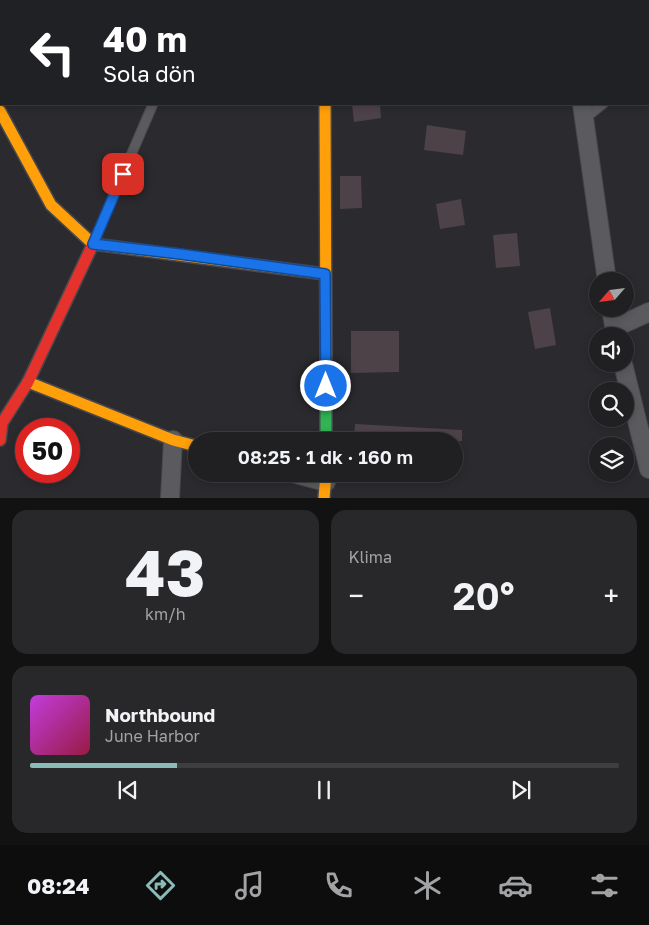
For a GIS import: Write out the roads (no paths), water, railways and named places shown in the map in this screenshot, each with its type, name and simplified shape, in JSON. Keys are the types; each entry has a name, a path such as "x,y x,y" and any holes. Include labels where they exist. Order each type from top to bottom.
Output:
{"street":[{"path":"325,105 326,432"},
{"path":"0,111 51,205 93,244 325,274"},
{"path":"583,111 606,272"},
{"path":"0,440 2,423 28,382 93,244"},
{"path":"624,327 649,312"},
{"path":"625,372 649,469"},
{"path":"28,382 173,440 188,444"},
{"path":"170,498 173,440"}],"lane":[{"path":"93,244 153,105"},
{"path":"583,111 600,105"}]}
